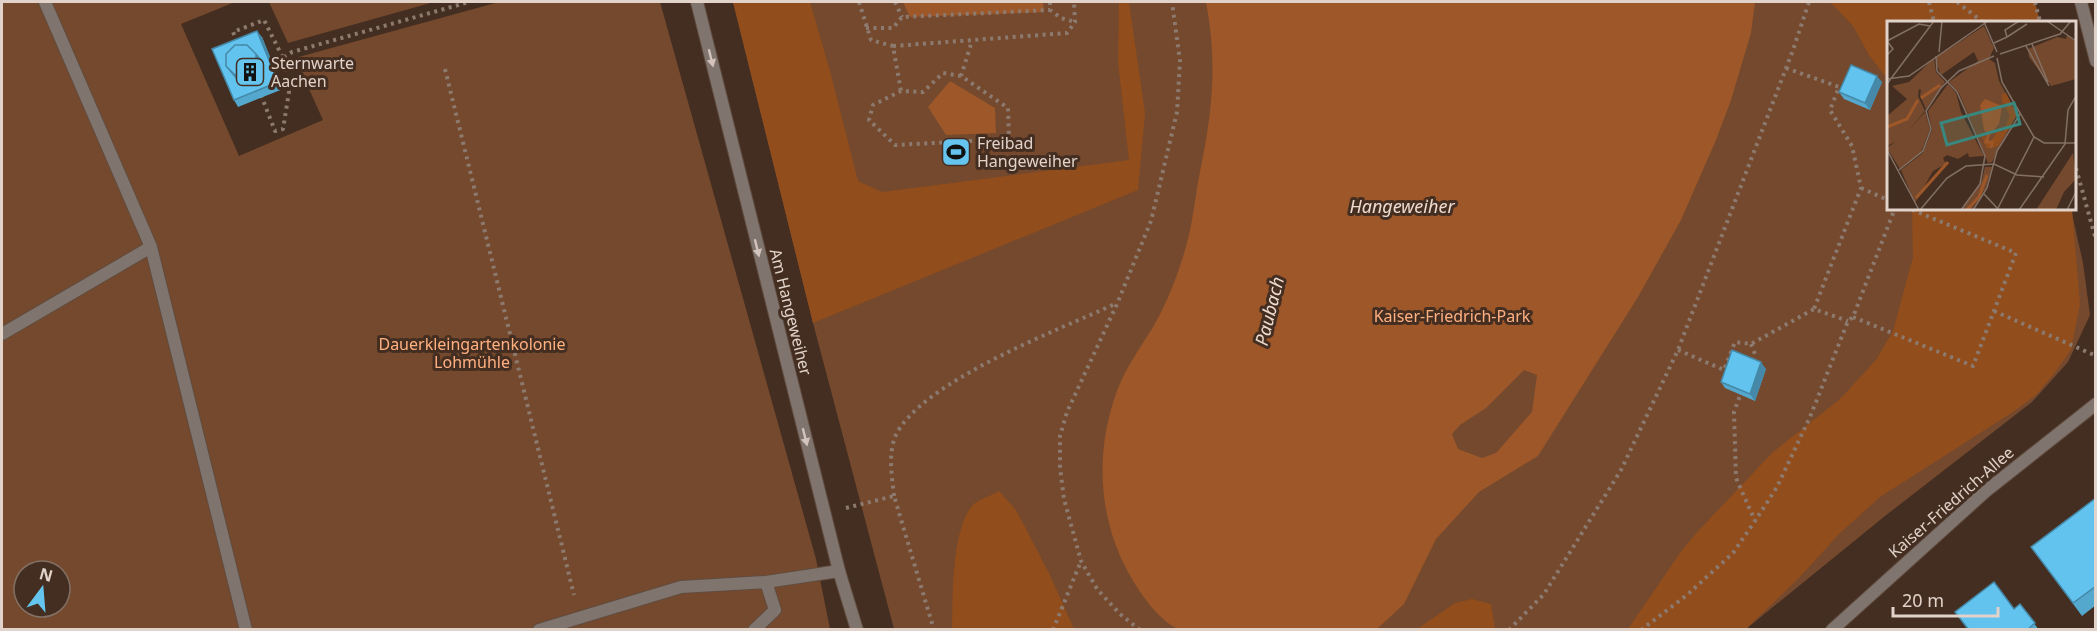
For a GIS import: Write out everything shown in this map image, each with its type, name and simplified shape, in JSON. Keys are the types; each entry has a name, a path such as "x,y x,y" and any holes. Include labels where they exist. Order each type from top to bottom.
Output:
{"street":[{"path":"45,2 152,247 246,630"},
{"name":"Am Hangeweiher","path":"697,2 839,571 857,630"},
{"path":"2081,2 2096,61"},
{"path":"2,334 152,247"},
{"name":"Kaiser-Friedrich-Allee","path":"1832,630 1986,491 2096,404"},
{"path":"538,630 681,587 766,582 839,571"},
{"path":"754,630 775,610 766,582"}],"path":[{"path":"283,58 292,52 469,2"},
{"path":"859,2 871,40 893,46 1067,33 1075,22 1074,2"},
{"path":"895,2 902,17"},
{"path":"1050,2 1050,10"},
{"path":"1140,630 1120,614 1097,588 1081,561 1064,499 1060,467 1060,436 1067,412 1152,221 1177,112 1180,60 1172,2"},
{"path":"1509,630 1544,594 1621,470 1678,351 1809,2"},
{"path":"1929,2 1934,21"},
{"path":"1957,2 1982,21"},
{"path":"2035,2 2040,21"},
{"path":"866,28 893,27 902,17 1050,10 1061,18 1075,22"},
{"path":"239,47 233,32 264,20 283,58 289,92 283,129 275,131 256,87"},
{"path":"961,76 972,40"},
{"path":"893,46 901,91"},
{"path":"1678,351 1724,370 1736,342 1751,344 1814,309 1861,188 1852,146 1830,110 1839,87 1786,68"},
{"path":"445,69 580,617"},
{"path":"943,73 961,76 1008,108 1009,139 895,145 869,120 873,105 901,91 923,92 943,73"},
{"path":"2076,168 2096,240"},
{"path":"1861,188 1887,200"},
{"path":"1641,630 1687,595 1734,553 1777,487 1810,417 1848,321 1853,317 1894,210"},
{"path":"1853,317 1973,366 2016,253 1913,210"},
{"path":"934,630 894,496 890,462 896,436 915,411 980,365 1117,304"},
{"path":"1814,309 1848,321"},
{"path":"1994,311 2095,355"},
{"path":"1751,344 1755,354 1751,364"},
{"path":"1744,383 1734,412 1737,478 1755,521"},
{"path":"825,513 894,496"},
{"path":"1053,630 1081,561"}],"green space":[{"name":"Dauerkleingartenkolonie Lohmühle","path":"2,2 235,2 181,24 239,156 323,120 295,58 499,2 660,2 816,559 830,629 2,629"},
{"path":"269,2 434,2 288,43"},
{"name":"Kaiser-Friedrich-Park","path":"733,2 2022,2 1887,21 1887,210 2071,210 2083,263 2090,315 2068,362 2032,402 1885,516 1746,629 894,629 813,323"}],"shaded area":[{"path":"733,2 810,2 858,181 882,192 1129,160 1118,62 1119,2 1129,2 1145,113 1138,190 813,323"},
{"path":"1830,2 2035,2 2040,21 1887,21 1887,79 1869,55 1853,26"},
{"path":"1912,210 2072,210 2080,304 2071,350 2036,395 1880,497 1839,534 1799,578 1746,629 1628,629 1682,550 1700,529 1773,452 1840,399 1876,360 1893,331 1913,257"},
{"path":"999,491 1016,510 1048,571 1074,629 952,629 954,566 964,519 973,505"},
{"path":"1472,599 1491,604 1495,629 1417,629 1455,603"}],"water":[{"path":"903,2 1043,2 1044,12 910,17"},
{"name":"Hangeweiher","path":"1206,2 1755,2 1751,33 1731,100 1716,140 1681,220 1638,297 1538,456 1479,492 1436,539 1404,604 1377,629 1182,630 1167,623 1141,593 1121,557 1112,534 1103,487 1105,439 1117,391 1130,364 1162,311 1175,281 1188,239 1210,111 1212,47","holes":["1524,370 1537,375 1532,412 1496,453 1482,458 1458,449 1452,434 1460,425 1486,408"]},
{"path":"950,81 995,108 996,133 946,135 928,107"}],"building":[{"path":"257,31 278,82 234,100 212,49","holes":["235,45 247,45 260,59 260,72 252,81 239,81 226,66 226,54"]},
{"path":"235,45 247,45 256,54 256,66 248,75 235,75 226,66 226,54"},
{"path":"1851,65 1877,76 1865,103 1839,92"},
{"path":"1732,350 1761,362 1750,394 1721,382"},
{"path":"2096,498 2096,586 2073,603 2031,547"},
{"path":"1994,582 2014,609 2020,604 2035,623 2027,630 1969,630 1955,612"}],"place":[{"name":"Sternwarte Aachen","path":"250,72"},
{"name":"Freibad Hangeweiher","path":"956,152"}],"water label":[{"name":"Paubach","path":"1269,311"}]}
